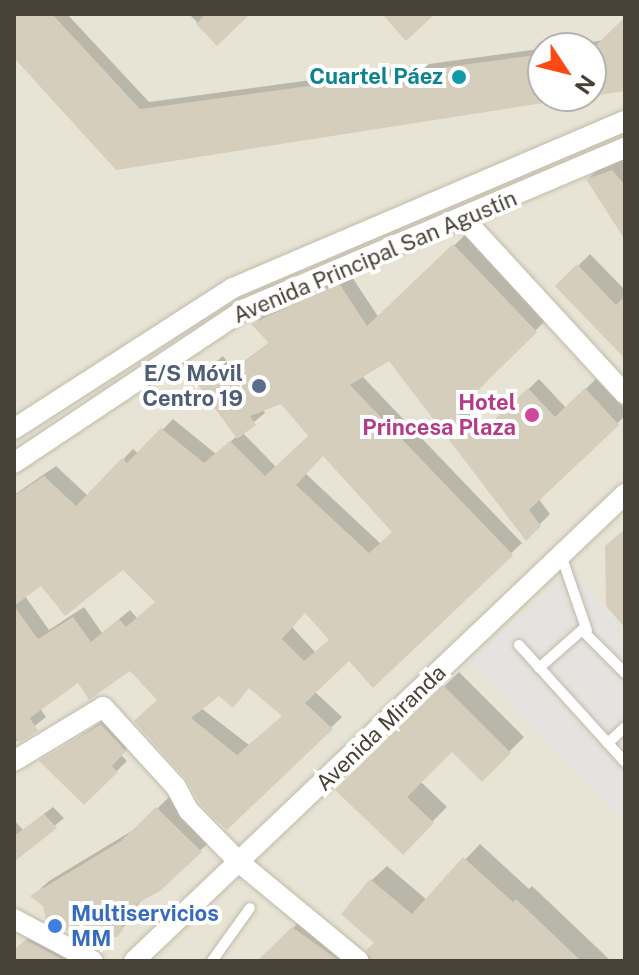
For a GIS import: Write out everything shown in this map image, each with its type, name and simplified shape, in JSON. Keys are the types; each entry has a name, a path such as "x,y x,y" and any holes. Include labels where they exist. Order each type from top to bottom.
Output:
{"street":[{"name":"Avenida Principal San Agustín","path":"14,429 233,288 625,121"},
{"name":"Avenida Principal San Agustín","path":"14,463 245,309 464,219 625,148"},
{"path":"464,219 625,394"},
{"path":"332,246 342,269"},
{"name":"Avenida Miranda","path":"134,961 625,494"},
{"path":"14,761 103,707 176,787 189,811 240,863 359,961"},
{"path":"14,919 93,961"}],"lane":[{"path":"561,555 587,631 625,673"},
{"path":"539,668 578,633 587,631"},
{"path":"519,645 625,762"},
{"path":"608,743 625,727"},
{"path":"212,961 250,908"}],"shaded area":[{"path":"14,14 625,14 625,961 14,961"},
{"path":"572,569 625,633 625,825 469,662"}],"building":[{"name":"Cuartel Páez","path":"14,14 52,14 140,109 527,56 527,106 116,170 14,58"},
{"path":"206,14 250,14 217,46 196,24"},
{"path":"382,14 435,14 406,41"},
{"path":"625,17 625,91 607,94 607,34"},
{"path":"612,170 625,185 625,240 586,179"},
{"path":"453,244 537,332 457,411 476,437 528,388 555,417 585,388 619,425 529,510 541,526 526,541 389,361 350,385 513,555 373,688 349,661 305,703 333,729 227,830 202,806 186,779 134,721 157,700 130,671 89,700 78,683 30,718 38,731 20,742 14,737 14,606 14,496 44,476 76,506 122,458 127,463 161,428 204,463 230,441 265,476 308,436 281,404 250,416 256,425 237,439 193,378 212,365 222,379 269,343 251,324 339,283 367,326","holes":["323,456 392,532 369,553 296,485","123,570 155,602 126,627 119,619 91,642 73,617 38,639 14,606 41,586 65,616","305,613 329,640 304,661 282,639","249,688 282,716 237,755 191,718 219,696 233,708"]},
{"path":"577,264 616,305 625,296 625,359 555,286"},
{"path":"625,529 625,628 606,606 605,546"},
{"path":"443,685 511,753 482,782 452,752 407,797 434,823 403,855 335,790"},
{"path":"101,724 126,751 112,766 118,772 84,805 39,761"},
{"path":"156,807 202,852 160,891 138,903 122,923 123,930 117,937 95,941 84,925 64,931 46,921 43,906 30,896 121,841"},
{"path":"44,814 57,828 14,862 14,836"},
{"path":"463,857 513,902 516,899 581,961 372,961 366,950 374,943 341,914 370,879 412,914"},
{"path":"292,927 323,949 339,961 257,961"},
{"path":"26,940 65,961 14,961 14,950"}],"place":[{"name":"Cuartel Páez","path":"459,77"},
{"name":"E/S Móvil Centro 19","path":"259,386"},
{"name":"Hotel Princesa Plaza","path":"532,415"},
{"name":"Multiservicios MM","path":"55,926"}]}
